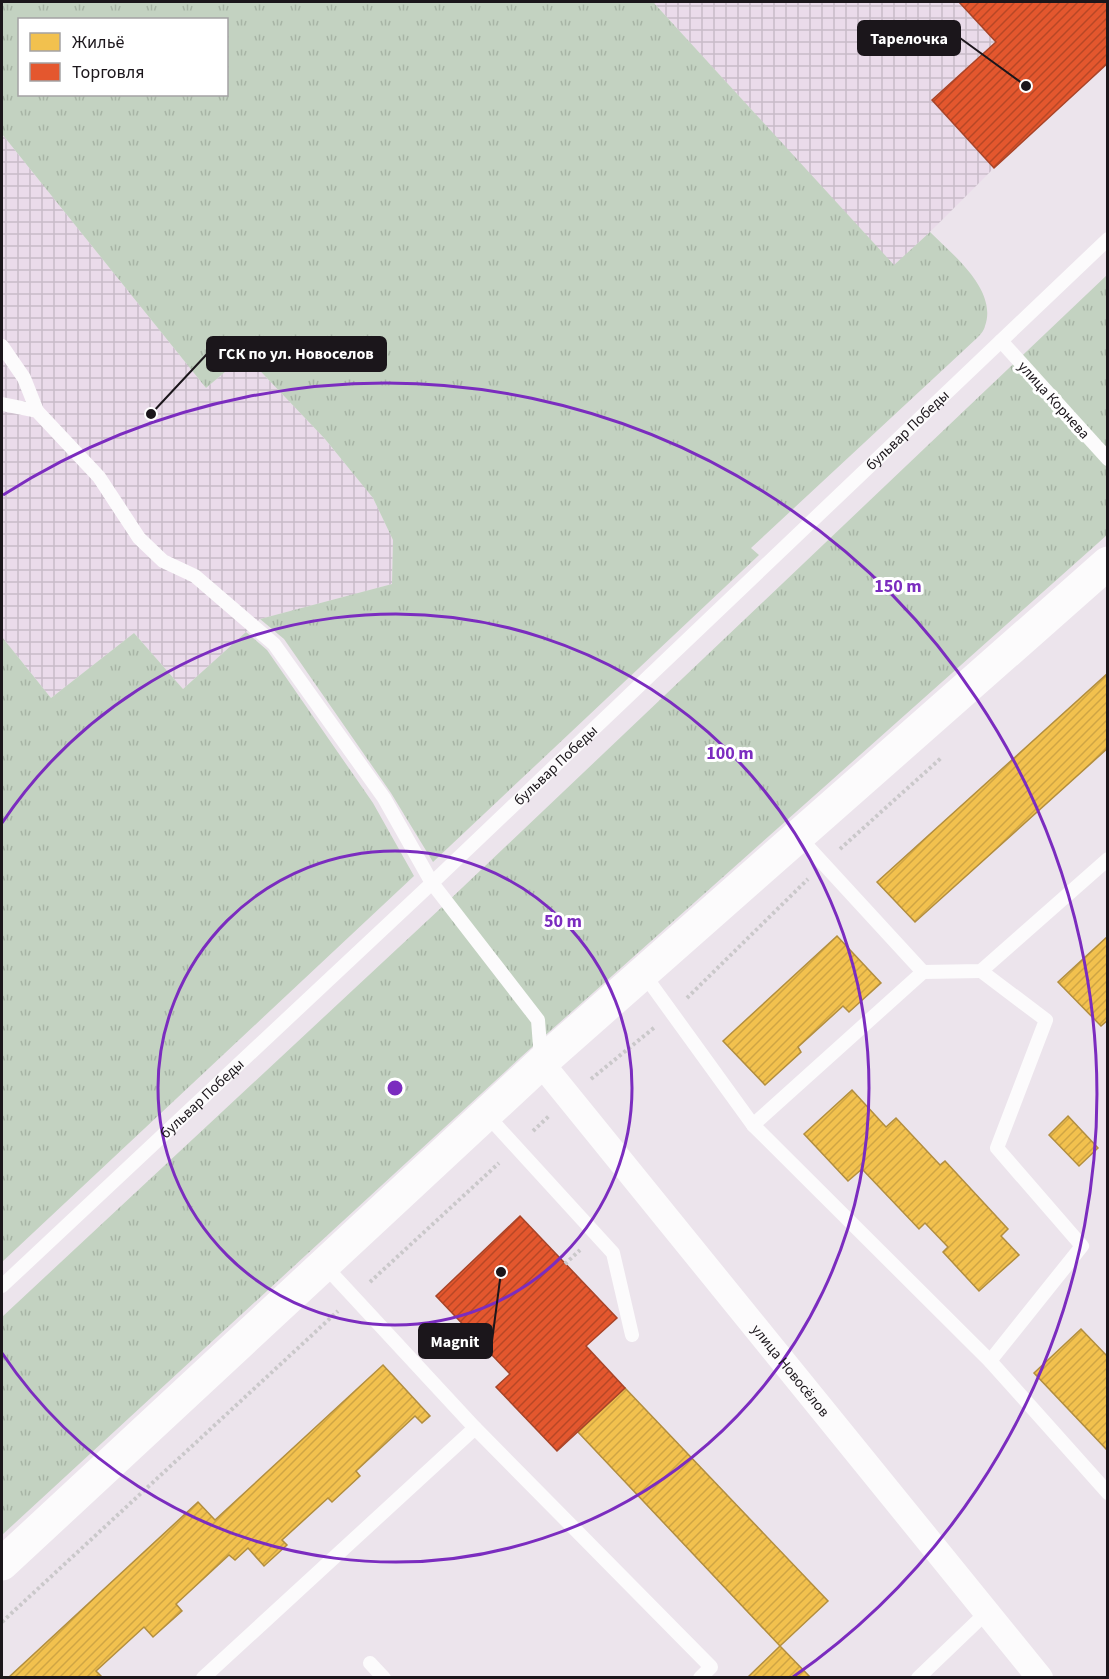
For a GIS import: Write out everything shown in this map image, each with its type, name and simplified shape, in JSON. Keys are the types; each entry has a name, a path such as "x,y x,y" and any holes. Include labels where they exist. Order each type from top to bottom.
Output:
{"street":[{"path":"2,1564 541,1063 1107,562"},
{"name":"улица Новосёлов","path":"541,1063 1040,1677"}],"lane":[{"name":"бульвар Победы","path":"2,1286 432,883 1107,239"},
{"name":"улица Корнева","path":"1001,341 1107,459"},
{"path":"2,346 24,378 37,411 99,477 139,538 163,561 195,576 274,644 384,798 432,883 538,1020 541,1063"},
{"path":"2,404 37,411"},
{"path":"798,836 923,972"},
{"path":"981,971 1107,859"},
{"path":"753,1125 923,972 981,971 1046,1020 997,1148 1082,1246 990,1361"},
{"path":"643,973 753,1125 990,1361 1107,1493"},
{"path":"486,1114 613,1253 632,1335"},
{"path":"324,1265 475,1428 711,1667 700,1677"},
{"path":"203,1677 475,1428"},
{"path":"918,1677 988,1611"},
{"path":"370,1663 384,1677"}],"path":[{"path":"566,1264 583,1248"}],"shaded area":[{"path":"653,2 1107,2 1107,63 994,168 894,266"},
{"path":"2,134 206,388 245,355 325,439 373,498 393,540 392,584 260,619 183,689 134,633 51,698 2,637"}],"green space":[{"path":"2,2 653,2 894,265 930,232 971,274 985,299 987,313 983,331 977,338 751,548 759,555 433,862 391,793 284,639 260,619 392,584 393,540 373,498 325,439 245,355 206,388 2,134"},
{"path":"1107,275 1107,535 521,1057 2,1535 2,1317 442,907"},
{"path":"246,632 267,650 373,803 414,876 2,1262 2,637 51,698 134,633 183,689"}],"building: Жильё":[{"path":"1108,673 1108,748 915,922 877,882"},
{"path":"837,936 881,983 849,1012 843,1006 798,1047 801,1052 765,1085 723,1041"},
{"path":"1108,936 1108,1020 1101,1026 1058,982"},
{"path":"852,1090 886,1127 896,1118 940,1165 945,1161 1008,1229 1001,1236 1019,1255 979,1291 943,1252 948,1247 925,1223 919,1229 862,1169 848,1181 804,1134"},
{"path":"1068,1116 1098,1148 1079,1166 1049,1135"},
{"path":"1081,1329 1108,1357 1108,1451 1034,1373"},
{"path":"383,1365 430,1416 422,1423 415,1416 356,1471 360,1476 332,1502 328,1498 282,1540 287,1545 264,1566 248,1548 235,1560 229,1555 176,1604 182,1611 153,1637 144,1627 96,1671 101,1676 99,1678 8,1678 198,1502 215,1520"},
{"path":"625,1388 828,1601 780,1646 578,1432"},
{"path":"780,1646 811,1678 747,1678"}],"building: Торговля":[{"path":"959,2 1108,2 1108,63 994,168 932,100 996,42"},
{"path":"520,1216 617,1318 586,1346 625,1388 557,1451 496,1387 510,1374 436,1296"}],"place":[{"name":"Тарелочка","path":"1026,86"},
{"name":"ГСК по ул. Новоселов","path":"151,414"},
{"name":"Magnit","path":"501,1272"}]}
